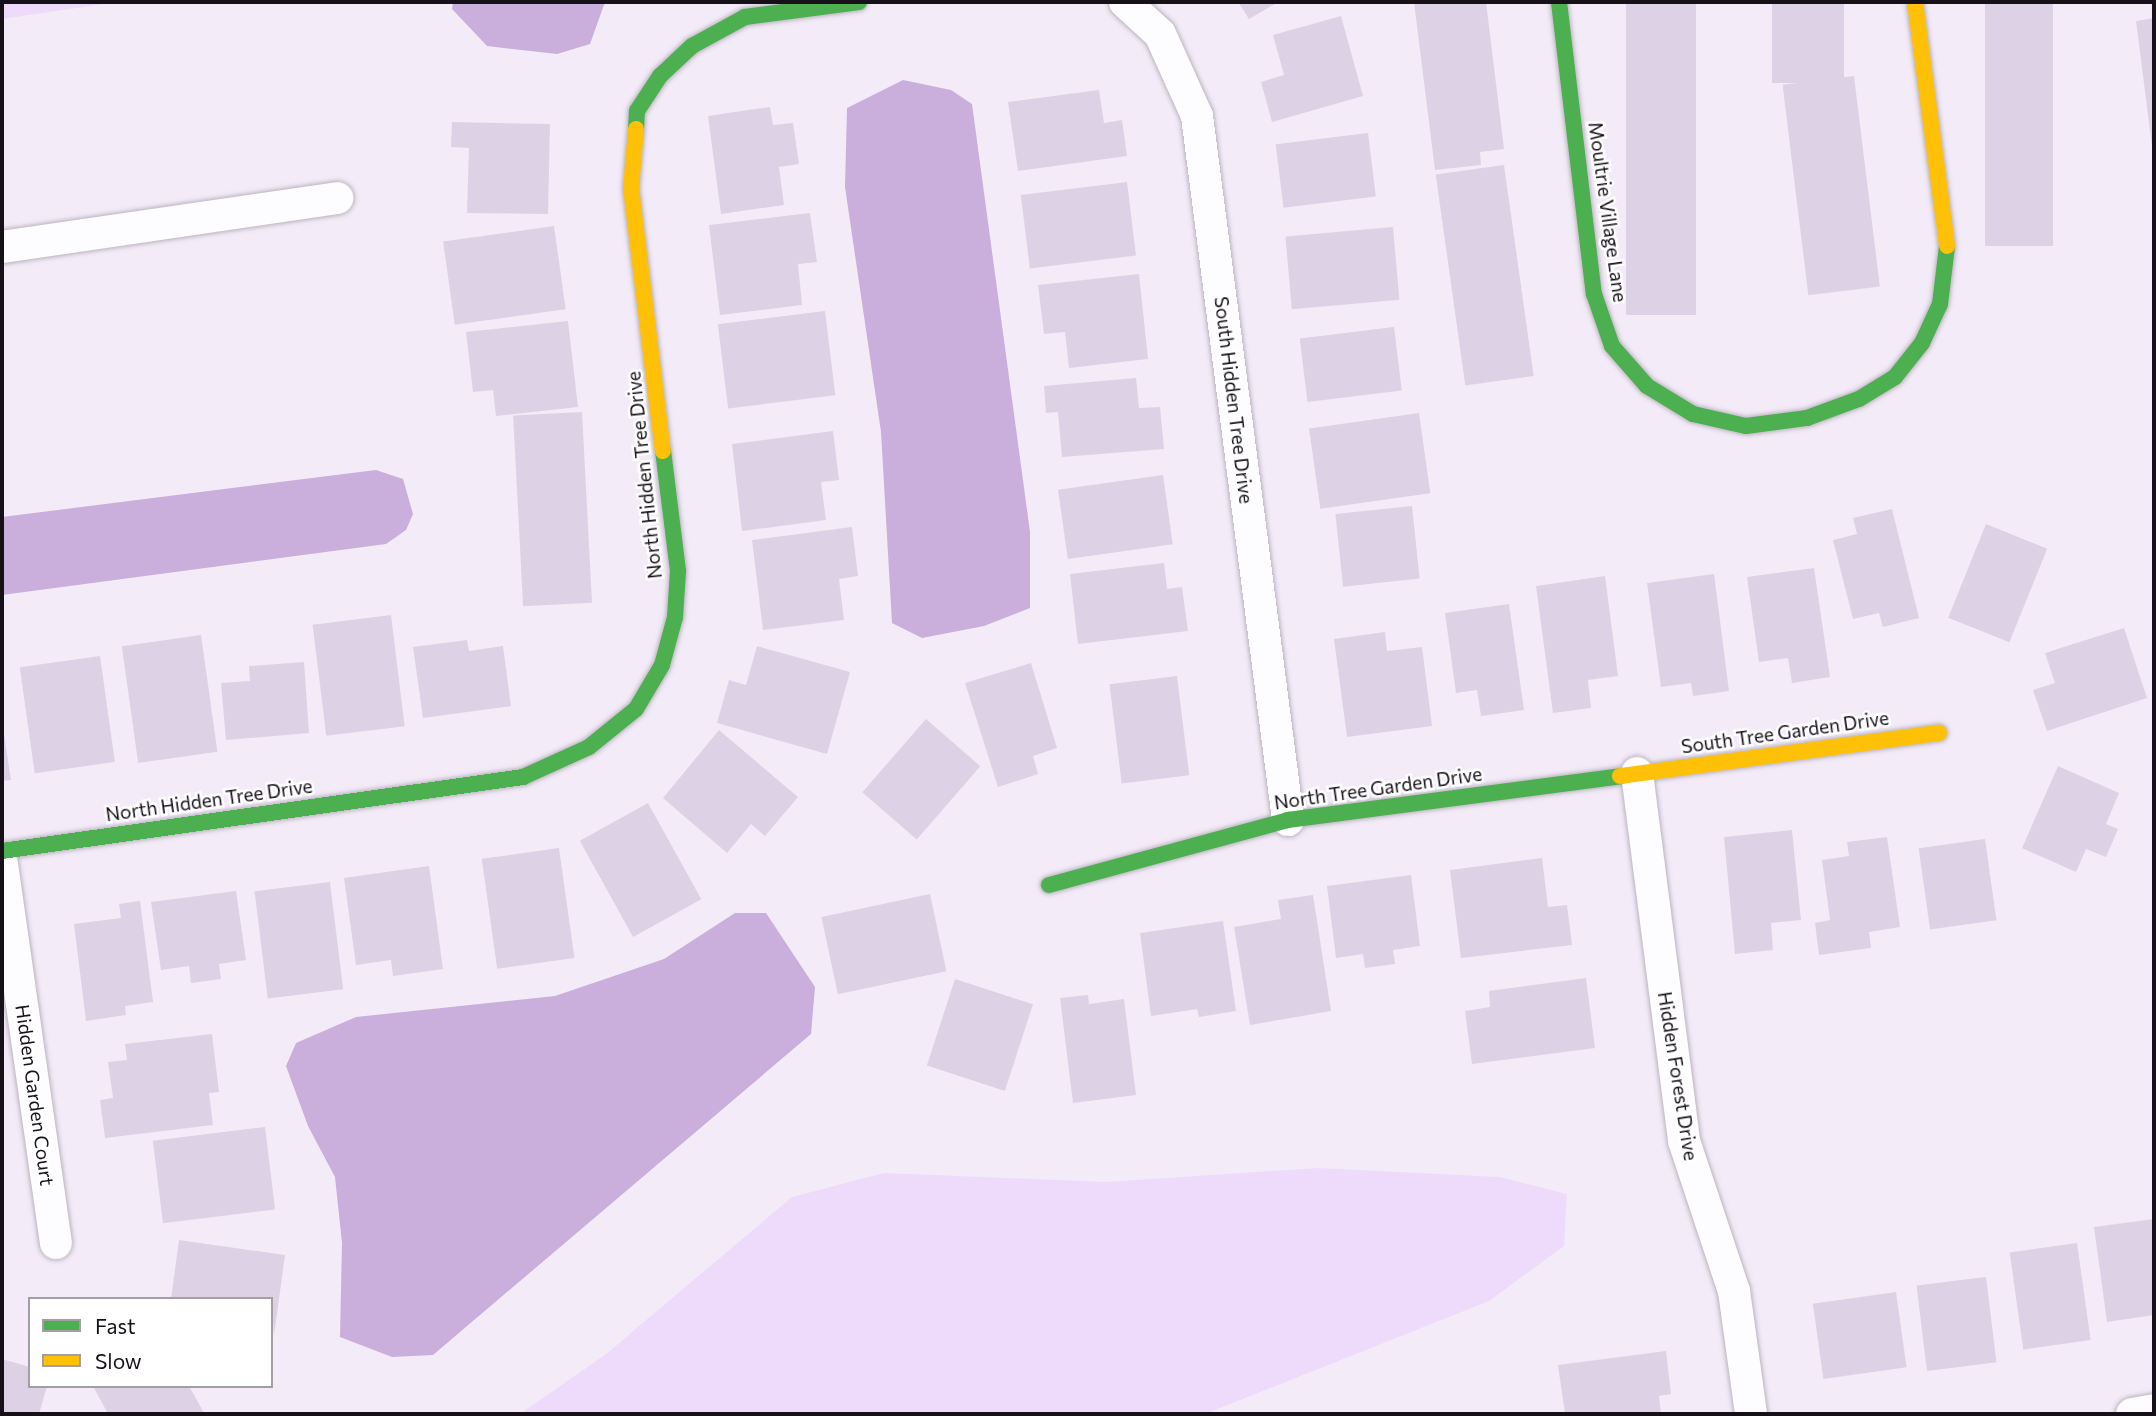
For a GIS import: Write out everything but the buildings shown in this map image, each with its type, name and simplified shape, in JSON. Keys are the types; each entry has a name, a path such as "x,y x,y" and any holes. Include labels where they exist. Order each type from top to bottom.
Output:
{"street":[{"name":"North Hidden Tree Drive","path":"2,851 523,777 589,747 636,709 662,664 675,617 678,571 631,188 637,111 660,76 692,46 745,17 850,2"},
{"name":"South Hidden Tree Drive","path":"1125,2 1160,34 1197,116 1288,820"},
{"name":"Moultrie Village Lane","path":"1559,2 1594,293 1612,346 1658,393 1693,414 1746,426 1807,418 1868,394 1895,377 1922,343 1940,304 1948,251 1915,2"},
{"path":"2,247 337,198"},
{"name":"South Tree Garden Drive","path":"1637,773 1938,733"},
{"name":"North Tree Garden Drive","path":"1049,885 1288,820 1637,773"},
{"name":"Hidden Forest Drive","path":"1637,773 1684,1141 1734,1291 1751,1414"},
{"name":"Hidden Garden Court","path":"2,864 56,1243"},
{"path":"2132,1414 2154,1410"}],"shaded area":[{"path":"2,2 117,2 2,19"},
{"path":"453,2 605,2 590,44 557,54 487,46 452,9"},
{"path":"903,80 951,90 972,104 1030,532 1030,608 984,626 922,638 892,623 881,432 845,187 847,108"},
{"path":"376,470 403,479 413,514 406,530 386,544 2,595 2,517"},
{"path":"735,913 766,913 815,987 811,1034 433,1355 392,1357 340,1337 342,1243 335,1177 308,1126 286,1066 296,1043 356,1017 555,996 664,959"},
{"path":"1318,1168 1499,1177 1567,1194 1564,1246 1489,1301 1205,1414 520,1414 606,1354 792,1197 884,1173 1107,1182"}],"traffic: fast":[{"path":"636,129 637,111 660,76 692,46 745,17 859,2"},
{"path":"1559,2 1594,294 1612,346 1647,386 1693,414 1746,426 1807,418 1859,399 1895,377 1922,343 1940,304 1947,246"},
{"path":"2,851 523,777 589,747 636,709 662,665 675,617 678,571 663,451"},
{"path":"1049,885 1288,820 1620,776"}],"traffic: slow":[{"path":"1915,2 1947,246"},
{"path":"636,129 631,188 663,451"},
{"path":"1620,776 1939,733"}]}
